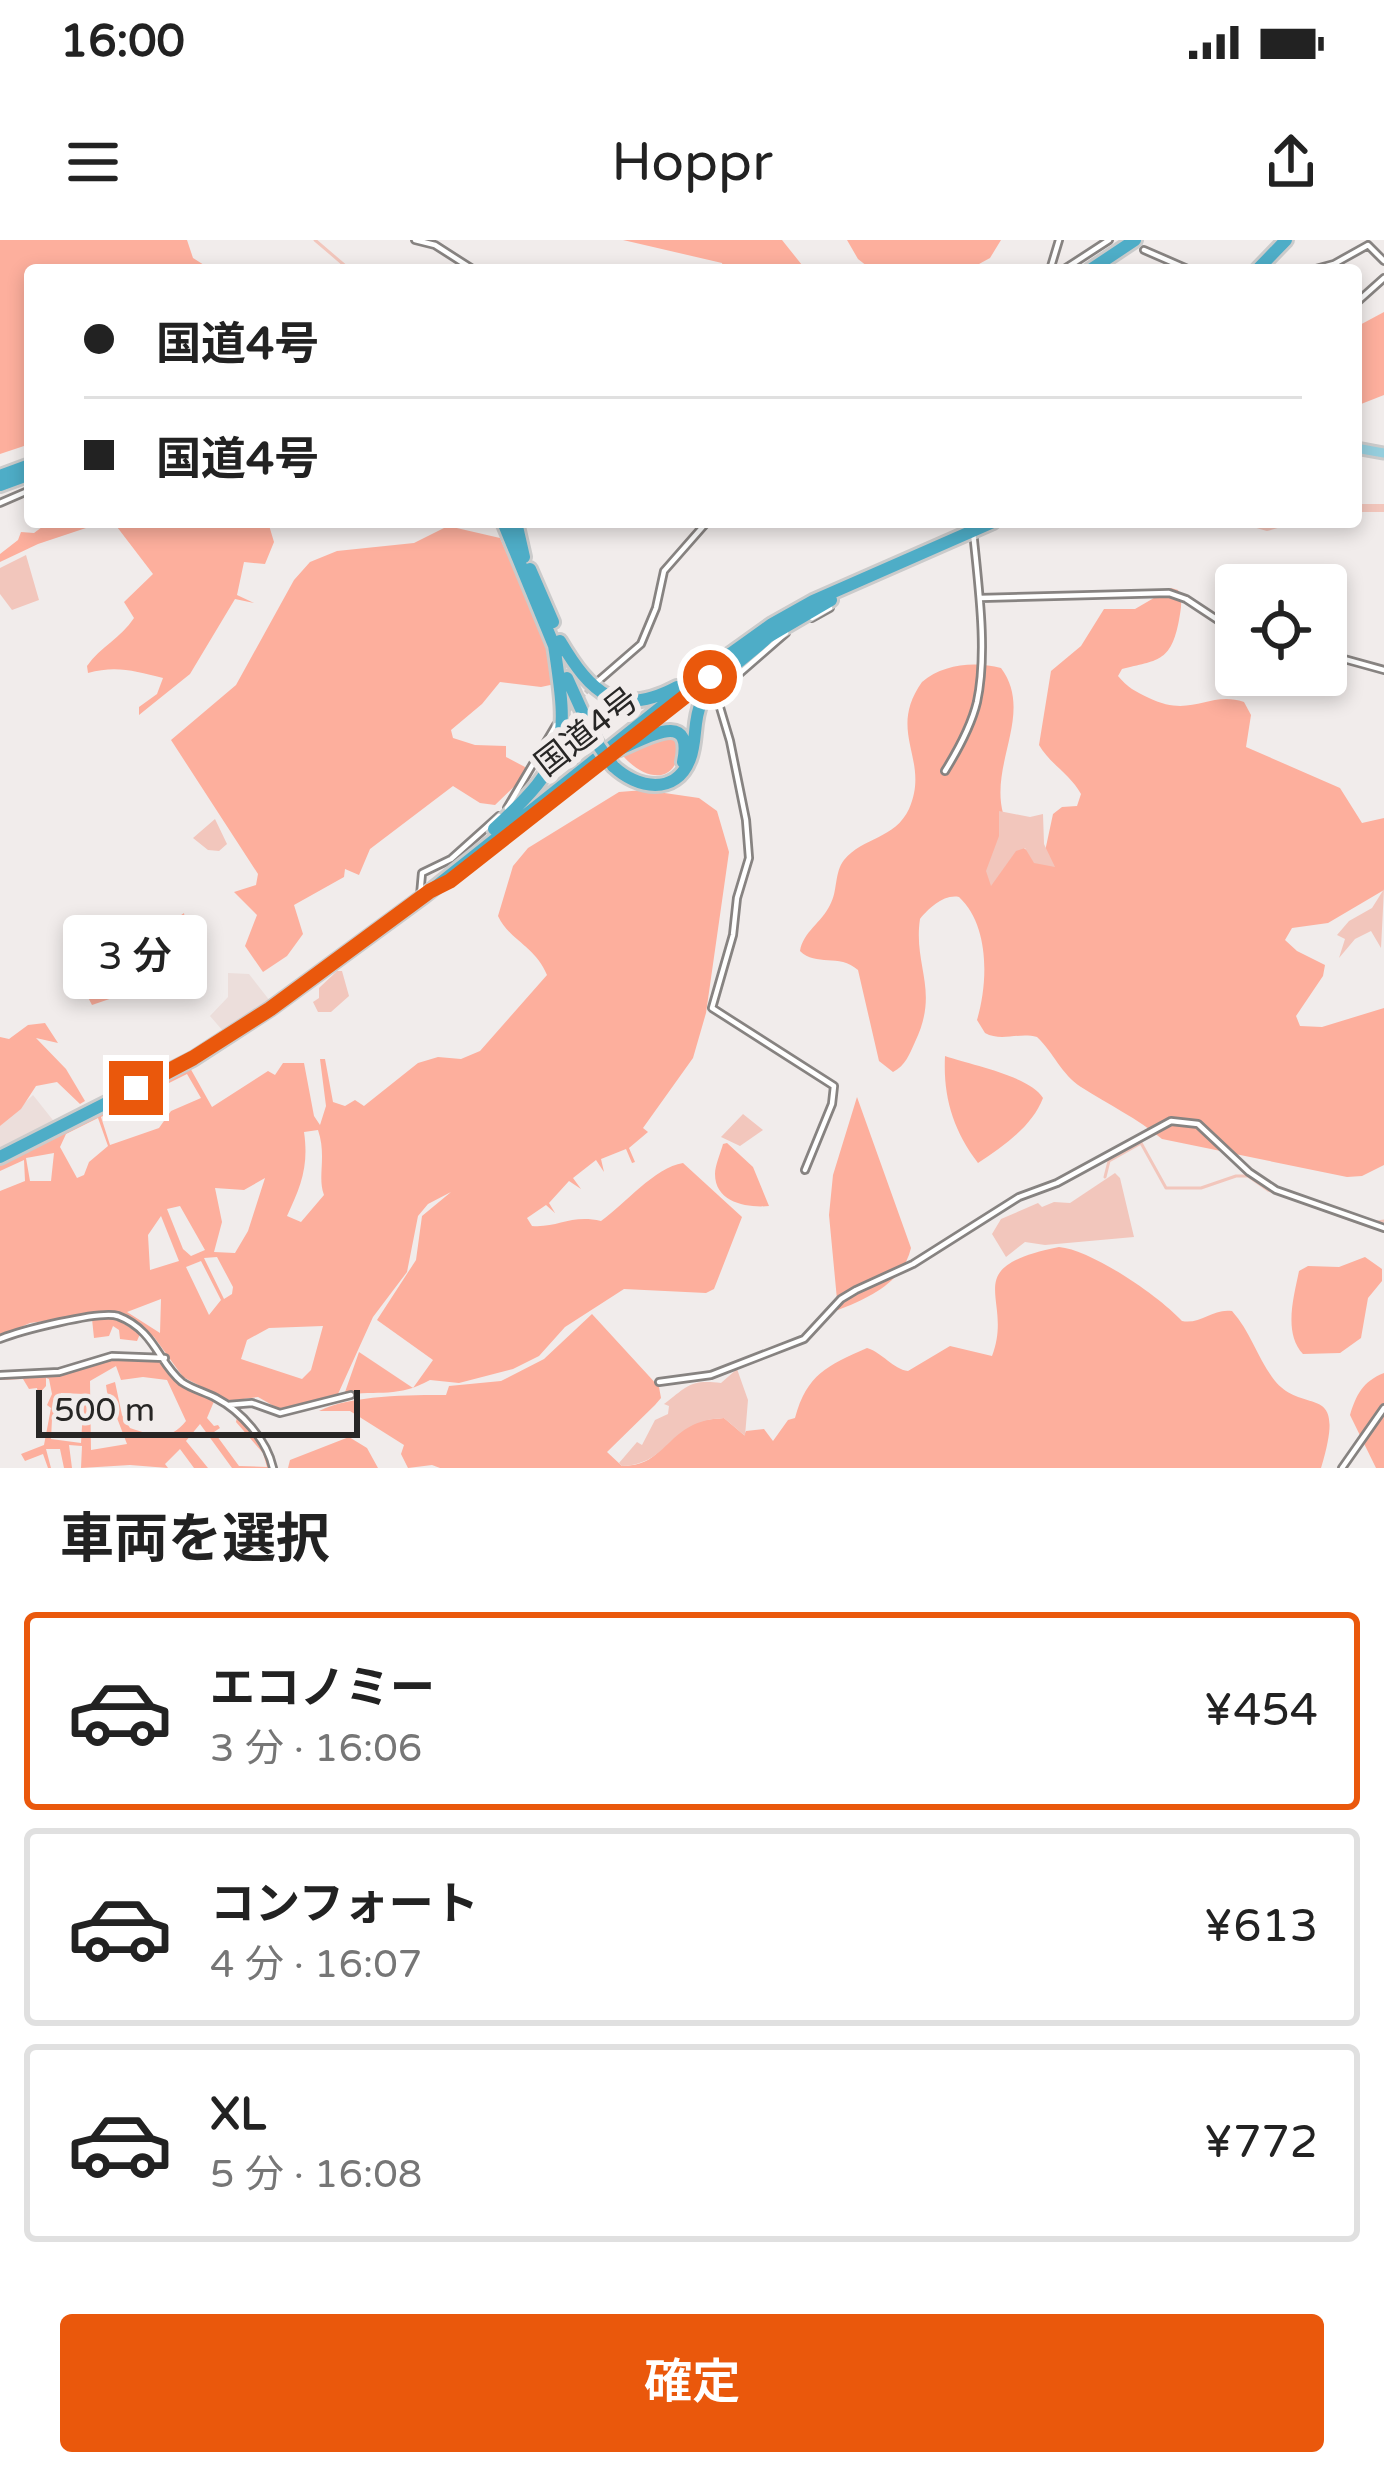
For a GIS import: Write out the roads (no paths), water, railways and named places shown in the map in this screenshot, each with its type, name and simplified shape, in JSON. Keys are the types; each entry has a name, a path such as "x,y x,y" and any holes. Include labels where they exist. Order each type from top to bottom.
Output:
{"highway":[{"path":"1085,264 1121,240"},
{"path":"1263,264 1286,240"},
{"path":"1102,264 1140,245"},
{"path":"508,528 598,741 641,785 658,786 675,779 689,761 702,702 770,630"},
{"name":"国道4号","path":"426,895 705,672 845,590 980,528"},
{"path":"556,635 579,674 599,692 612,699 644,702 677,688 750,635 770,630"},
{"name":"国道4号","path":"0,1157 193,1058 270,1009 616,760 770,630"},
{"path":"455,868 531,794 554,758 564,704 556,635"},
{"path":"666,730 681,738 685,753 681,766 662,780 639,779 616,760 647,733 666,730"}],"street":[{"path":"415,240 435,245 465,264"},
{"path":"1072,264 1109,240"},
{"path":"1140,245 1178,264"},
{"path":"1334,264 1368,245 1384,261"},
{"path":"596,683 641,644 664,571 702,528"},
{"path":"945,771 968,730 978,698 980,598 973,531"},
{"path":"980,598 1169,593 1215,618"},
{"path":"805,1170 832,1104 834,1086 712,1008 749,858 746,820 716,694 797,618 830,608"},
{"path":"1347,660 1384,670"},
{"path":"426,895 422,874 451,859 508,807 560,720"},
{"path":"659,1382 711,1375 804,1339 856,1290 913,1264 1019,1197 1057,1183 1171,1121 1198,1124 1276,1190 1384,1228"},
{"path":"0,1339 38,1326 114,1315 156,1344 183,1382 228,1406 263,1441 273,1468"},
{"path":"0,1375 59,1372 112,1357 166,1358"},
{"path":"228,1406 252,1403 280,1413 351,1395"},
{"path":"1342,1468 1384,1408"}],"waterway":[{"path":"315,240 343,264"},
{"path":"1362,508 1384,508"},
{"path":"1105,1177 1109,1161 1141,1143 1166,1188 1201,1188 1248,1176 1268,1190 1374,1228"},
{"path":"1377,1222 1384,1221"}],"tunnel":[{"path":"563,716 593,685"}]}
